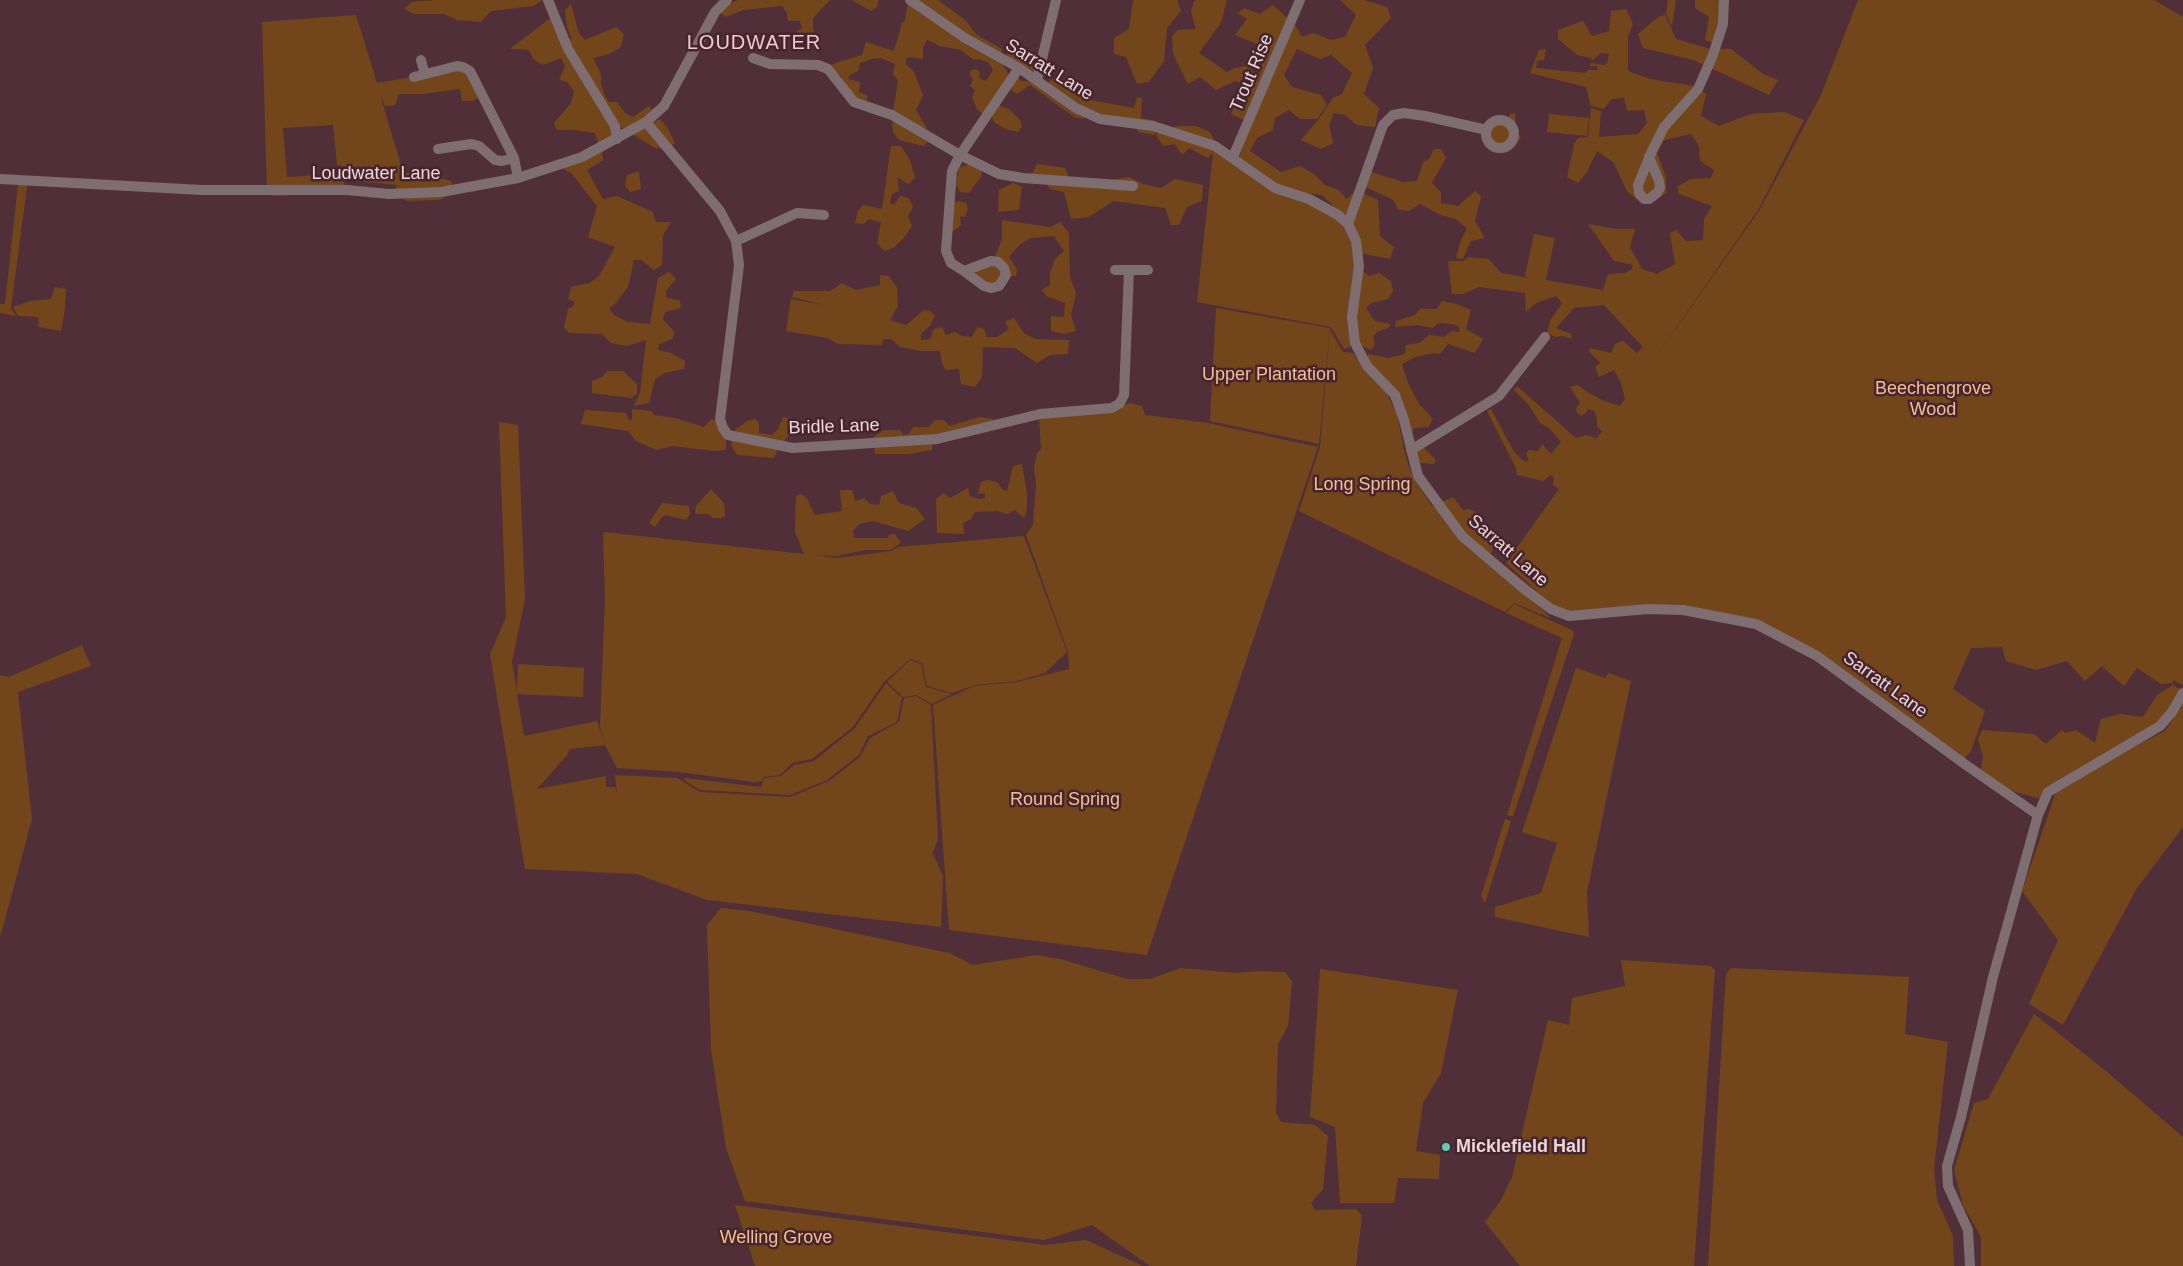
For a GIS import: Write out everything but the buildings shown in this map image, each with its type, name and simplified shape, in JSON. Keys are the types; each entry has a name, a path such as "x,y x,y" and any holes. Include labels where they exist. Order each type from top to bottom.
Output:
{"street":[{"path":"552,1 568,49 615,126 617,139 646,122 664,106 714,12 727,0"},
{"name":"Sarratt Lane","path":"910,0 965,38 1019,68 1076,108 1100,120 1153,126 1215,146 1274,188 1309,199 1338,215 1348,224 1356,241 1359,266 1352,317 1355,343 1367,366 1395,395 1404,420 1418,476 1462,536 1523,588 1551,609 1569,616 1648,609 1683,610 1756,624 1818,656 2038,814"},
{"path":"1037,80 1056,0"},
{"name":"Trout Rise","path":"1233,157 1300,0"},
{"path":"1649,157 1664,127 1698,88 1724,24 1724,0"},
{"path":"760,57 786,65 818,65 828,69 854,102 892,115 960,155 999,174 1023,178 1133,186"},
{"path":"421,60 425,74"},
{"path":"414,77 457,66 470,71 514,158 518,178"},
{"path":"964,271 951,263 946,251 952,171 960,155 1019,68"},
{"path":"1348,224 1383,125 1393,115 1404,113 1425,116 1487,130"},
{"name":"Bridle Lane","path":"646,122 720,211 736,241 739,265 720,419 728,435 793,448 937,439 1040,414 1112,408 1120,404 1124,395 1129,270"},
{"name":"Loudwater Lane","path":"0,179 202,190 347,190 389,194 441,192 518,178 566,164 617,139"},
{"path":"438,148 471,144 479,146 495,160 502,161 514,158"},
{"path":"736,241 797,212 824,214"},
{"path":"1115,270 1148,270"},
{"path":"1411,450 1499,396 1546,336"},
{"path":"1970,1266 1968,1230 1948,1186 1947,1166 1961,1117 1993,977 2038,814 2048,792 2160,726 2172,712 2183,693"}],"green space":[{"path":"436,0 543,0 533,6 491,11 481,22 457,20 444,14 414,14 404,9 412,2"},
{"path":"738,0 830,0 813,18 813,30 818,38 815,46 806,45 798,40 797,31 802,28 800,21 788,21 787,13 782,6 743,10 726,17 719,12 725,6"},
{"path":"852,0 879,0 877,7 871,11"},
{"path":"908,0 938,0 965,20 977,35 1002,49 1000,61 1010,76 983,114 977,109 972,97 975,90 970,86 973,80 970,74 971,70 976,69 980,73 979,78 986,81 993,70 989,63 980,59 974,60 961,50 940,46 927,40 923,48 923,59 908,57 905,63 914,72 923,95 916,110 926,127 929,139 924,146 899,140 893,132 892,122 899,115 893,112 898,81 893,74 895,64 881,58 872,59 860,63 858,71 850,75 848,79 860,82 859,92 868,96 865,104 856,100 840,81 842,76 834,73 829,67 835,63 862,55 866,42 894,51 902,23 905,21"},
{"path":"1133,0 1177,0 1181,11 1167,28 1164,61 1149,82 1137,84 1126,57 1114,54 1114,38 1129,29"},
{"path":"1227,0 1221,23 1199,53 1227,72 1246,66 1259,76 1266,48 1235,35 1247,19 1238,13 1244,8 1260,14 1273,5 1295,25 1302,37 1313,33 1331,40 1345,37 1356,15 1340,0 1364,0 1387,7 1391,18 1365,45 1373,68 1364,94 1379,108 1375,127 1357,125 1345,115 1334,113 1329,125 1333,143 1321,149 1301,140 1318,120 1333,98 1342,94 1352,73 1331,55 1320,59 1297,49 1284,75 1292,87 1321,95 1327,105 1317,119 1300,119 1289,110 1275,118 1273,130 1257,138 1250,151 1281,172 1300,166 1314,174 1325,185 1340,191 1346,199 1357,190 1378,200 1380,236 1394,247 1390,259 1359,253 1345,217 1322,195 1297,192 1277,184 1239,158 1251,123 1231,114 1243,83 1235,81 1216,90 1200,77 1188,84 1173,54 1172,36 1178,30 1196,29 1191,11 1194,1"},
{"path":"1668,0 1676,0 1672,27 1666,14"},
{"path":"1695,0 1719,0 1719,20 1713,43 1705,40 1709,17 1695,8"},
{"name":"Beechengrove Wood","path":"1858,0 2154,0 2183,17 2183,685 2173,680 2173,683 2161,684 2137,668 2124,686 2102,666 2085,681 2067,661 2036,670 2006,661 2002,647 1971,648 1953,689 1985,711 1971,751 1964,759 1827,666 1755,621 1642,611 1569,612 1554,607 1543,597 1537,605 1552,619 1514,603 1505,612 1299,511 1320,447 1330,330 1343,352 1353,353 1365,370 1368,354 1388,358 1405,354 1406,345 1419,343 1429,335 1444,337 1452,331 1460,332 1459,327 1453,324 1438,323 1433,328 1418,325 1395,327 1396,321 1415,315 1420,309 1437,309 1442,301 1456,304 1471,310 1466,329 1483,339 1475,353 1448,344 1440,354 1434,353 1415,357 1402,364 1408,383 1419,404 1433,419 1428,427 1414,428 1410,437 1412,446 1422,446 1436,460 1434,464 1421,463 1408,458 1398,414 1386,392 1397,414 1405,454 1413,478 1432,506 1453,497 1463,510 1470,509 1479,514 1490,531 1495,544 1487,563 1495,569 1504,565 1541,595 1506,563 1559,489 1553,485 1554,478 1551,475 1543,481 1517,475 1516,468 1487,411 1491,409 1514,452 1525,462 1529,460 1526,454 1529,450 1538,451 1542,444 1551,454 1561,442 1550,429 1540,423 1528,404 1514,390 1517,386 1576,438 1586,435 1596,438 1590,447 1602,431 1597,427 1597,418 1594,411 1588,409 1581,416 1577,413 1576,408 1580,403 1570,387 1578,385 1602,400 1620,406 1625,399 1621,383 1614,370 1599,377 1595,367 1600,363 1589,351 1590,348 1611,353 1615,344 1623,341 1637,353 1643,347 1604,305 1574,308 1556,328 1571,334 1572,339 1563,336 1556,337 1547,333 1550,321 1562,303 1556,296 1536,303 1526,312 1525,293 1479,287 1463,294 1452,294 1448,261 1464,261 1468,257 1489,259 1501,273 1528,278 1525,276 1534,234 1555,238 1546,280 1603,290 1608,274 1625,273 1632,269 1633,265 1614,261 1588,224 1616,229 1635,229 1630,247 1642,269 1657,274 1675,264 1670,233 1676,230 1686,241 1703,240 1704,219 1712,206 1679,194 1677,187 1691,179 1711,178 1714,170 1700,161 1699,146 1691,134 1664,140 1657,153 1666,177 1666,193 1650,204 1637,200 1627,191 1613,162 1597,151 1587,172 1578,183 1567,177 1574,144 1578,138 1588,137 1591,108 1601,111 1599,137 1638,134 1647,123 1644,110 1627,111 1624,98 1611,99 1604,109 1591,106 1586,87 1530,73 1539,50 1546,49 1544,60 1537,61 1536,68 1585,73 1588,70 1598,70 1597,66 1589,66 1591,63 1604,65 1607,63 1609,54 1601,53 1592,61 1591,58 1577,55 1558,39 1558,30 1583,21 1592,36 1609,31 1611,11 1626,9 1633,24 1628,36 1628,71 1650,79 1694,86 1706,94 1701,116 1719,126 1751,114 1784,112 1804,120 1758,210 1648,368 1759,211 1821,95"},
{"path":"571,4 579,33 585,40 616,27 624,34 621,47 609,54 593,58 601,74 601,84 605,96 609,102 617,102 625,113 633,117 649,106 653,111 646,126 660,119 667,127 675,143 668,149 655,148 618,125 611,139 599,146 595,133 557,130 554,123 571,103 574,91 567,82 559,80 565,66 561,58 543,65 533,59 529,50 510,49 552,17 562,40 572,39 567,27 565,10"},
{"path":"356,15 377,83 460,69 470,75 480,96 473,101 462,101 460,89 422,94 399,94 395,105 385,106 380,95 404,175 412,171 451,181 454,193 439,200 407,201 398,195 395,189 397,185 355,181 353,175 346,167 337,165 333,125 283,128 287,177 331,174 343,180 346,188 318,194 274,196 267,191 262,22"},
{"path":"1665,15 1676,39 1711,49 1731,49 1763,74 1778,80 1769,95 1693,60 1643,48 1638,34 1658,17"},
{"path":"1009,52 1015,52 1029,62 1034,61 1038,66 1035,72 1029,73 1003,57"},
{"path":"1016,76 1022,81 1048,83 1055,77 1065,83 1079,80 1084,99 1134,108 1137,97 1142,98 1141,118 1156,121 1155,135 1138,132 1134,121 1109,117 1083,106 1084,119 1074,117 1030,85 1017,94 1009,88"},
{"path":"996,105 1009,109 1020,120 1022,127 1018,132 1005,129 994,122 990,113"},
{"path":"1515,113 1516,132 1521,137 1515,146 1494,145 1491,140 1491,127 1497,123 1505,123 1510,114"},
{"path":"1549,114 1589,118 1587,136 1547,132"},
{"path":"1179,126 1196,126 1210,132 1217,145 1214,150 1336,218 1344,227 1352,243 1356,266 1369,276 1379,273 1391,281 1393,291 1388,299 1371,303 1366,308 1375,321 1390,324 1390,327 1377,332 1373,337 1375,344 1371,350 1361,346 1349,317 1351,347 1344,349 1331,327 1197,302 1213,153 1208,158 1189,148 1182,155 1175,144 1163,146 1156,135 1159,130"},
{"path":"891,146 901,146 910,160 915,178 908,184 897,177 899,191 892,194 890,203 894,205 900,196 909,198 913,207 908,216 912,226 903,239 893,248 884,251 877,243 881,222 869,219 863,224 855,223 858,211 863,205 882,209"},
{"path":"1434,149 1441,149 1446,158 1432,183 1441,192 1441,203 1458,206 1475,191 1481,196 1475,221 1485,238 1471,241 1463,259 1456,258 1461,240 1467,228 1455,219 1441,215 1420,204 1409,211 1399,210 1393,200 1360,184 1365,170 1403,182 1417,181 1423,162 1429,159"},
{"path":"602,151 603,160 587,170 603,199 617,196 653,212 656,222 671,222 663,235 662,265 654,270 641,260 634,260 628,287 615,304 609,308 614,315 628,322 650,324 658,278 669,272 676,279 666,291 666,297 680,301 681,308 665,312 663,320 675,332 672,339 659,344 658,350 671,353 685,361 684,369 665,373 655,379 649,403 634,406 640,393 646,340 627,346 611,343 602,334 569,333 564,327 568,309 575,302 568,299 571,287 590,283 599,276 615,247 588,237 597,206 572,174 562,168"},
{"path":"969,164 980,168 982,175 969,193 960,192 956,185 959,168"},
{"path":"1037,164 1065,168 1070,179 1105,181 1129,177 1143,184 1161,188 1175,179 1203,185 1202,201 1187,207 1179,225 1171,225 1165,208 1113,201 1089,217 1071,219 1064,192 1050,189 1042,178 1031,176"},
{"path":"639,171 641,189 630,192 625,186 627,175"},
{"path":"1013,183 1022,187 1019,210 998,212 999,190"},
{"path":"18,184 26,184 27,187 11,308 16,316 0,313 0,304 5,304"},
{"path":"958,201 966,203 968,209 965,217 960,216 961,225 951,233 951,204"},
{"path":"1002,220 1050,227 1060,222 1069,233 1070,278 1076,293 1071,315 1076,331 1064,334 1051,331 1051,316 1064,317 1065,303 1046,296 1042,290 1050,285 1050,273 1055,259 1064,251 1054,236 1030,238 1019,245 1009,257 1017,269 1016,276 1008,276 995,257 1002,239"},
{"path":"996,265 1002,274 995,283 989,283 975,274 977,269"},
{"path":"880,275 889,276 897,288 898,306 890,320 906,325 924,310 930,311 935,316 930,326 921,334 921,340 930,339 934,329 942,327 946,335 955,332 962,336 972,337 977,327 984,329 987,337 997,337 1009,329 1005,322 1014,318 1024,333 1035,339 1069,340 1068,354 1050,355 1037,363 1015,348 983,347 982,377 975,387 961,384 959,369 946,370 942,364 940,351 920,351 900,347 891,339 884,339 882,345 838,344 827,338 786,331 791,299 824,305 792,297 794,291 830,291 842,283 856,290 880,285"},
{"path":"55,287 66,289 61,331 39,327 38,317 18,316 13,307 30,301 51,299"},
{"name":"Upper Plantation","path":"1216,308 1330,328 1319,444 1210,421"},
{"path":"607,371 623,371 637,384 637,394 631,398 592,393 592,381 602,377"},
{"name":"Round Spring","path":"1130,403 1142,406 1145,415 1208,423 1318,447 1147,955 949,930 933,705 974,686 1017,682 1069,669 1068,652 1026,535 1033,525 1036,485 1034,467 1037,453 1041,449 1039,418 1123,406"},
{"path":"632,409 651,411 654,415 675,418 704,427 711,419 715,420 726,438 726,450 715,451 672,446 657,450 636,441 628,431 581,424 585,410 626,413 629,420 632,419"},
{"path":"783,417 788,418 794,429 778,448 774,458 737,455 731,445 736,429 747,421 756,419 759,424 759,433 772,435 778,429"},
{"path":"980,417 994,419 985,430 933,436 932,450 909,454 875,454 873,437 884,430 900,430 903,435 909,434 913,427 929,427 935,420 944,420 949,426"},
{"path":"499,422 518,425 525,599 512,662 517,691 518,664 584,668 583,697 517,694 524,736 597,721 605,745 570,749 567,755 537,789 606,776 606,787 615,787 617,793 615,775 677,778 700,792 790,797 829,781 860,757 870,738 899,722 904,698 916,696 931,705 938,839 933,853 928,857 933,854 943,876 941,927 707,900 637,874 525,869 490,654 506,617"},
{"path":"1022,464 1027,494 1027,510 1024,518 1015,510 1007,514 997,511 975,512 971,519 963,523 964,534 937,533 936,499 943,493 950,498 968,488 970,496 979,499 985,498 985,493 978,494 981,482 987,480 997,482 1003,490 1007,491 1013,466"},
{"path":"711,489 724,503 725,516 722,518 713,518 708,514 695,514 696,506"},
{"path":"840,490 852,490 855,501 864,498 870,504 879,505 881,496 893,491 899,503 916,508 925,519 908,531 873,521 859,524 853,531 854,538 888,538 889,535 895,534 901,543 890,550 865,550 838,556 814,555 838,558 891,551 898,547 1024,536 1067,652 1045,673 1017,681 975,685 952,693 927,686 922,663 910,659 884,682 853,727 812,759 792,763 780,775 763,777 762,781 754,782 679,772 617,768 605,745 600,727 605,598 603,532 804,554 795,532 796,496 802,494 807,499 815,515 842,511"},
{"path":"662,503 689,506 690,514 686,520 666,515 662,517 655,527 649,523"},
{"path":"1514,604 1572,630 1574,634 1513,816 1507,815 1562,638 1506,613"},
{"path":"82,645 91,666 18,692 32,819 0,938 0,675 9,677"},
{"path":"910,660 921,664 926,687 952,694 932,704 916,695 903,697 887,682"},
{"path":"1576,668 1605,678 1608,673 1631,681 1587,892 1589,937 1495,917 1495,907 1541,893 1557,843 1522,832"},
{"path":"886,683 902,698 897,722 868,736 859,755 827,780 790,795 700,790 685,781 684,778 761,787 764,778 781,776 794,765 814,761 855,728"},
{"path":"2173,685 2183,691 2160,728 2041,799 1994,786 1980,777 1983,757 1978,739 1982,730 2034,734 2046,744 2062,730 2066,733 2076,730 2095,743 2101,719 2120,714 2143,717 2157,695"},
{"path":"2183,704 2183,827 2137,888 2063,1025 2029,1004 2058,940 2022,891 2056,792 2116,756 2165,731"},
{"path":"1505,819 1511,821 1485,903 1481,896"},
{"path":"721,908 749,911 949,953 973,965 1037,955 1060,959 1127,979 1150,979 1181,968 1236,973 1260,971 1285,972 1292,982 1288,1026 1278,1044 1276,1113 1281,1122 1315,1125 1328,1136 1323,1189 1311,1203 1315,1210 1356,1209 1362,1216 1356,1266 1150,1266 1092,1225 1044,1240 745,1201 726,1148 711,1049 707,925"},
{"path":"1621,960 1711,966 1715,970 1694,1266 1520,1266 1485,1222 1501,1200 1512,1177 1548,1020 1569,1025 1572,998 1625,986"},
{"path":"1731,968 1909,977 1905,1034 1948,1042 1934,1169 1937,1200 1953,1236 1954,1266 1708,1266 1726,974"},
{"path":"1320,969 1458,990 1441,1073 1423,1103 1416,1151 1440,1155 1439,1179 1398,1178 1394,1203 1340,1203 1335,1127 1310,1117"},
{"path":"2034,1014 2107,1072 2183,1137 2183,1266 1981,1266 1981,1237 1963,1205 1954,1170 1974,1103 1988,1099"},
{"name":"Welling Grove","path":"735,1205 1046,1245 1086,1240 1143,1266 755,1266"}],"place":[{"name":"Micklefield Hall","path":"1446,1147"}],"district":[{"name":"LOUDWATER","path":"754,43"}],"park label":[{"name":"Long Spring","path":"1362,485"}]}
